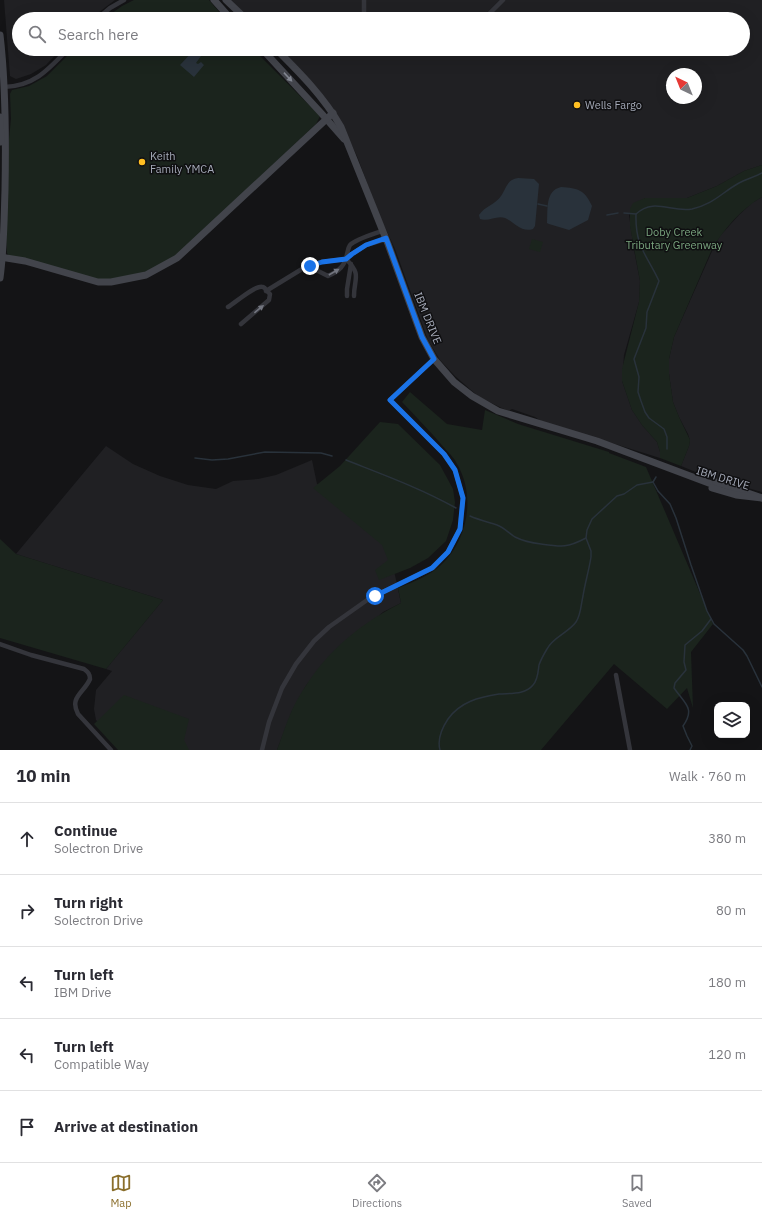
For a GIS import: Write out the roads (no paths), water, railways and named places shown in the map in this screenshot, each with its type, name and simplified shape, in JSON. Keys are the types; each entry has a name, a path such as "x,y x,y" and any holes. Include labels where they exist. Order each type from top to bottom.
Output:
{"street":[{"path":"105,12 124,0"},
{"path":"214,0 225,12"},
{"path":"226,0 239,12"},
{"path":"364,0 364,12"},
{"path":"491,12 503,0"},
{"path":"0,35 6,116 6,161 0,278"},
{"path":"4,87 23,84 36,79 61,56"},
{"name":"IBM DRIVE","path":"268,56 345,140"},
{"name":"IBM DRIVE","path":"283,56 311,85 333,113 341,127 386,238 422,337 434,359 454,382 465,392 491,408 597,441 680,472 690,473 762,498"},
{"path":"2,257 25,261 98,282 111,282 146,275 177,258 191,246 333,113"},
{"path":"0,117 1,155 6,161"},
{"path":"306,267 328,276 337,272 343,267 351,244 382,231"},
{"path":"266,291 306,267 322,262 346,259 366,245 386,238"},
{"path":"346,259 356,273 354,296"},
{"path":"347,296 351,264"},
{"path":"348,282 354,284"},
{"path":"228,307 256,288 265,288 270,294 270,297 266,303 241,324"},
{"path":"262,750 269,722 282,688 296,664 314,641 329,627 370,598 432,568 448,552 460,529 463,498 455,470 444,454 390,400 434,359"},
{"name":"IBM DRIVE","path":"680,472 692,481 725,492 748,498 762,498"},
{"path":"0,644 31,655 87,671 90,679 76,697 75,710 111,750"},
{"path":"616,675 630,750"}],"waterway":[{"path":"667,449 667,437 664,429 649,418 645,412 638,392 639,377 634,359 646,328 647,312 659,281 637,235 636,214 643,209 656,206 685,210 700,207 739,183 762,173"},
{"path":"538,204 547,206"},
{"path":"607,215 618,213"},
{"path":"624,213 636,214"},
{"path":"195,458 212,460 228,459 265,452 321,453 332,456"},
{"path":"346,460 415,488 456,508"},
{"path":"653,482 656,477"},
{"path":"653,482 658,491 670,504 676,518 707,611 714,624 743,650 762,687"},
{"path":"440,750 439,742 442,730 448,719 458,708 470,701 484,697 522,692 530,688 535,683 538,676 539,665 550,645 573,626 579,616 591,557 591,551 586,538 587,530 592,519 617,496 624,494 637,485 653,482"},
{"path":"470,516 499,526 515,537 534,543 564,546 574,544 586,538"},
{"path":"690,750 692,746 683,726 687,720 689,710 685,702 674,688 675,683 686,670 684,662 685,645 702,631 711,619"}],"place":[{"name":"Wells Fargo","path":"577,105"},
{"name":"Keith Family YMCA","path":"142,162"}],"park label":[{"name":"Doby Creek Tributary Greenway","path":"674,238"}]}
